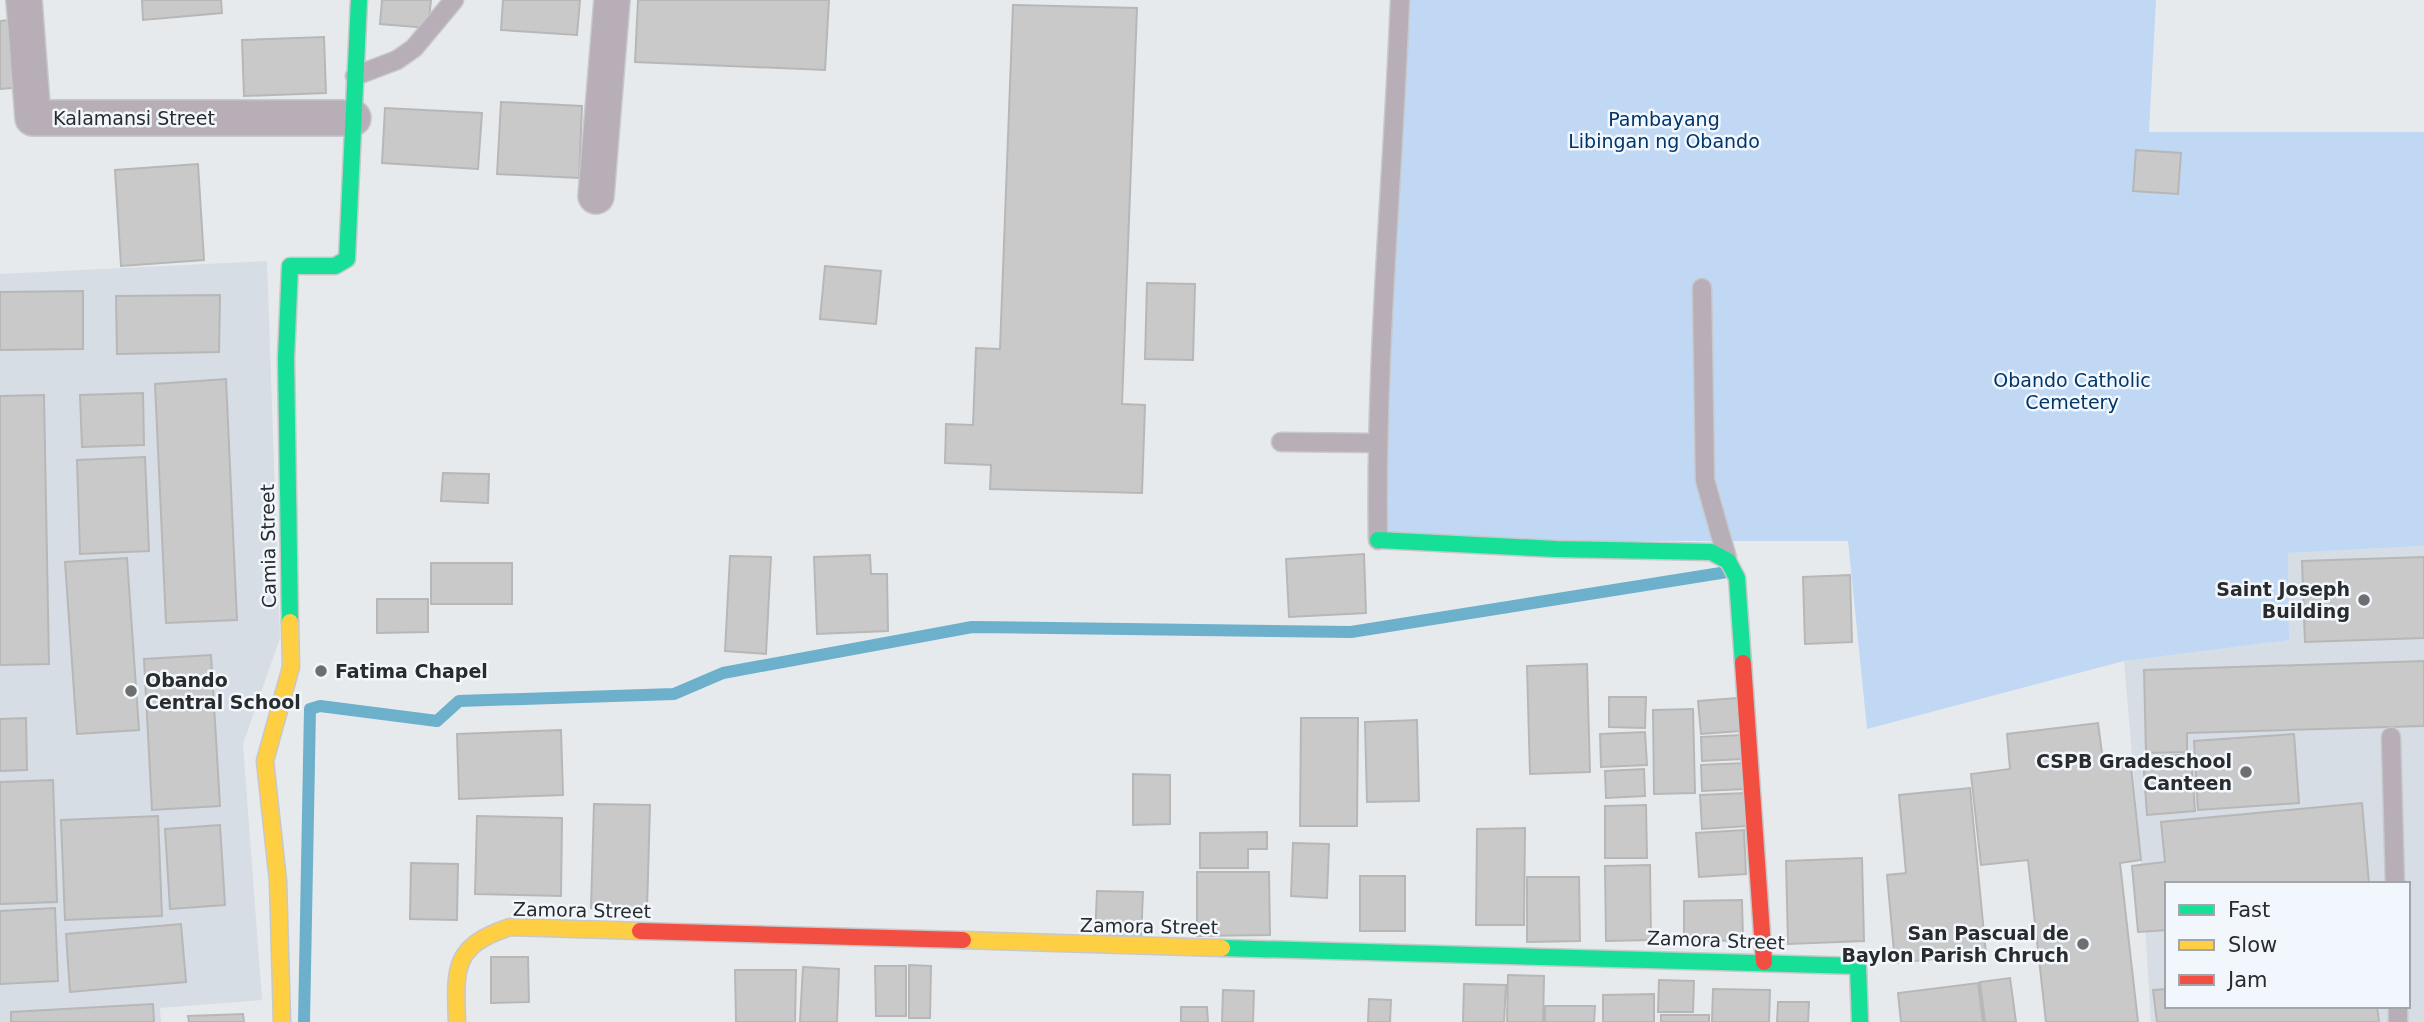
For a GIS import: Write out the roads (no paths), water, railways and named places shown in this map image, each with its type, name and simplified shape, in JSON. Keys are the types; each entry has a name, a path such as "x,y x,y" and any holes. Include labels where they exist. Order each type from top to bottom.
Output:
{"street":[{"name":"Kalamansi Street","path":"24,0 33,118 353,118"},
{"path":"353,118 359,0"},
{"path":"596,196 611,0"},
{"name":"Camia Street","path":"282,1022 278,881 265,761 291,667 285,358 290,266 335,266 347,259 353,118"},
{"path":"1378,540 1556,550 1711,552 1728,561 1737,578 1764,962"},
{"name":"Zamora Street","path":"457,1022 455,967 468,945 484,934 510,927 1764,962 1858,967 1860,1022"}],"lane":[{"path":"355,76 397,60 414,48 454,0"},
{"path":"1378,540 1376,443 1400,0"},
{"path":"1702,288 1705,480 1728,561"},
{"path":"1281,442 1376,443"},
{"path":"2391,737 2395,882"}],"waterway":[{"path":"304,1022 310,709 320,706 437,721 459,701 674,694 723,673 972,627 1351,632 1727,572"}],"place":[{"name":"Saint Joseph Building","path":"2364,600"},
{"name":"Fatima Chapel","path":"321,671"},
{"name":"Obando Central School","path":"131,691"},
{"name":"CSPB Gradeschool Canteen","path":"2246,772"},
{"name":"San Pascual de Baylon Parish Chruch","path":"2083,944"}],"park label":[{"name":"Pambayang Libingan ng Obando","path":"1664,130"},
{"name":"Obando Catholic Cemetery","path":"2072,391"}]}
